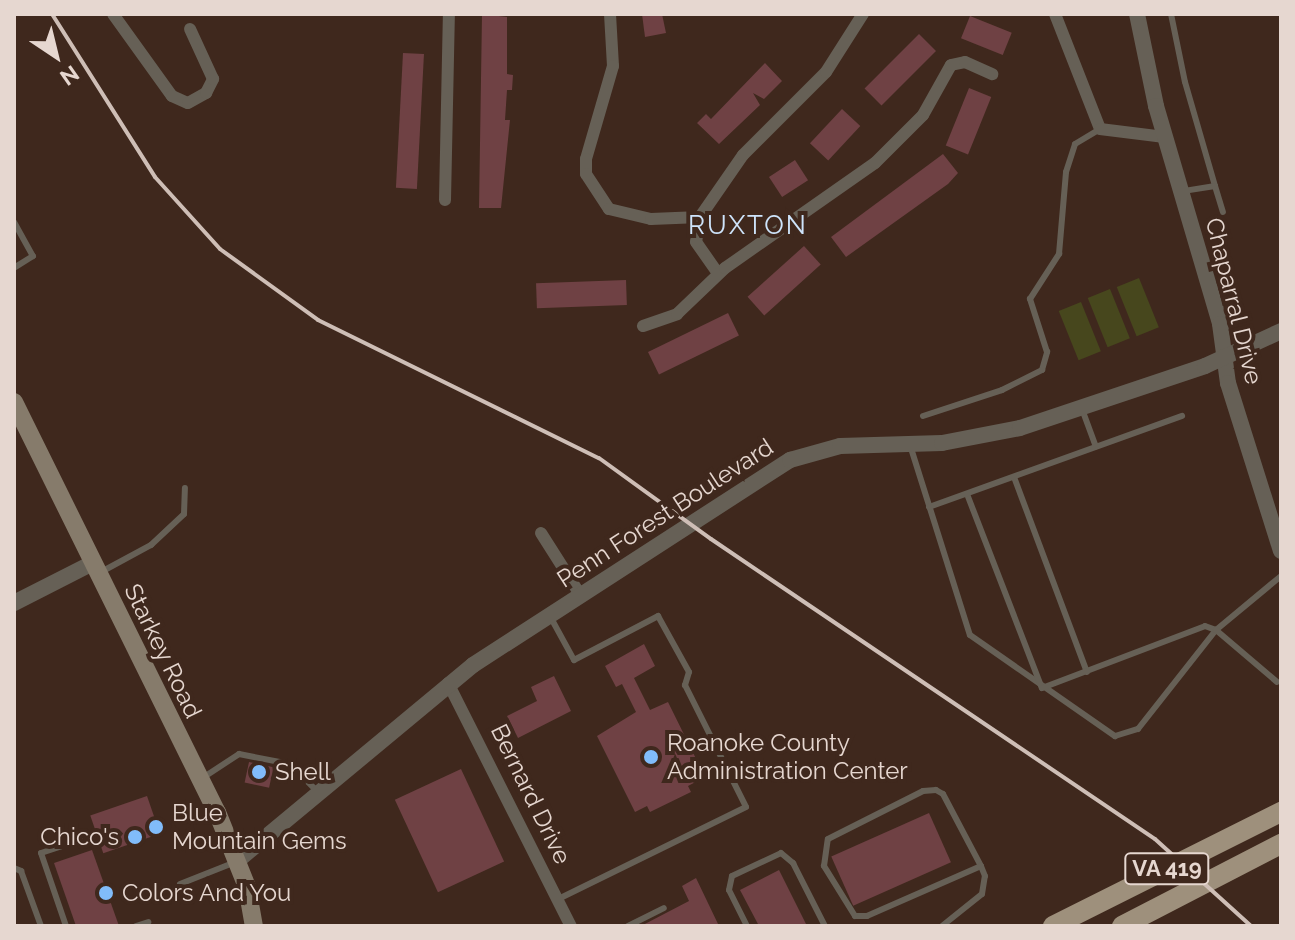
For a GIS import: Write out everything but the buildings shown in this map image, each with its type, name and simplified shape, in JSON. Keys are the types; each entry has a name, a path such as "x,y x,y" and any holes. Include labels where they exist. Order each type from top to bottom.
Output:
{"main road":[{"name":"Starkey Road","path":"14,402 200,779 237,861 254,926"},
{"name":"VA 419","path":"1053,926 1281,812"},
{"name":"VA 419","path":"1122,926 1281,844"}],"street":[{"path":"113,14 172,96 188,103 206,93 213,79 190,29"},
{"path":"445,200 449,14"},
{"path":"610,14 614,51 586,159 590,186 621,216 700,217"},
{"path":"718,273 696,242 700,217 743,155 826,72 863,14"},
{"path":"1055,14 1100,129 1165,137"},
{"name":"Chaparral Drive","path":"1137,14 1165,137 1225,356 1228,383 1281,551"},
{"path":"643,326 677,314 718,273 905,137 951,65 965,62 992,74"},
{"name":"Penn Forest Boulevard","path":"237,861 321,794 448,683 790,460 840,446 910,445 981,437 1082,408 1225,356 1281,331"},
{"path":"541,533 581,596"},
{"path":"14,603 95,568"},
{"name":"Bernard Drive","path":"448,683 571,926"}],"lane":[{"path":"1171,14 1223,212"},
{"path":"923,416 1042,370 1047,352 1030,299 1038,279 1059,254 1066,172 1075,144 1100,129"},
{"path":"1181,191 1215,186"},
{"path":"14,222 33,256 14,268"},
{"path":"1082,408 1096,447"},
{"path":"929,507 1182,416"},
{"path":"910,445 970,635 1105,732 1130,734 1216,630 1281,576"},
{"path":"1014,477 1087,672"},
{"path":"95,568 151,545 184,514 185,488"},
{"path":"967,494 1042,688"},
{"path":"550,615 574,660 658,616 689,672 685,685 746,807 558,899"},
{"path":"1042,688 1205,626 1216,630 1277,682"},
{"path":"200,779 239,754 290,764 321,794"},
{"path":"942,926 982,894 985,876 981,866 943,794 936,790 923,791 834,834 822,857 848,911 863,917 981,866"},
{"path":"66,926 41,853 80,840"},
{"path":"747,926 729,890 732,876 781,853 793,863 825,926"},
{"path":"180,884 237,861"},
{"path":"14,868 21,871 41,926"},
{"path":"628,926 664,908"},
{"path":"136,926 148,922"}],"shaded area":[{"path":"1139,278 1159,327 1137,336 1117,287"},
{"path":"1110,289 1130,338 1108,347 1088,298"},
{"path":"1081,302 1101,351 1079,360 1059,311"}],"railway":[{"path":"52,14 155,177 220,249 318,320 599,458 711,539 1155,839 1251,926"}],"place":[{"name":"Roanoke County Administration Center","path":"651,757"},
{"name":"Shell","path":"259,772"},
{"name":"Blue Mountain Gems","path":"156,827"},
{"name":"Chico's","path":"135,837"},
{"name":"Colors And You","path":"106,893"}],"district":[{"name":"RUXTON","path":"748,226"}]}
